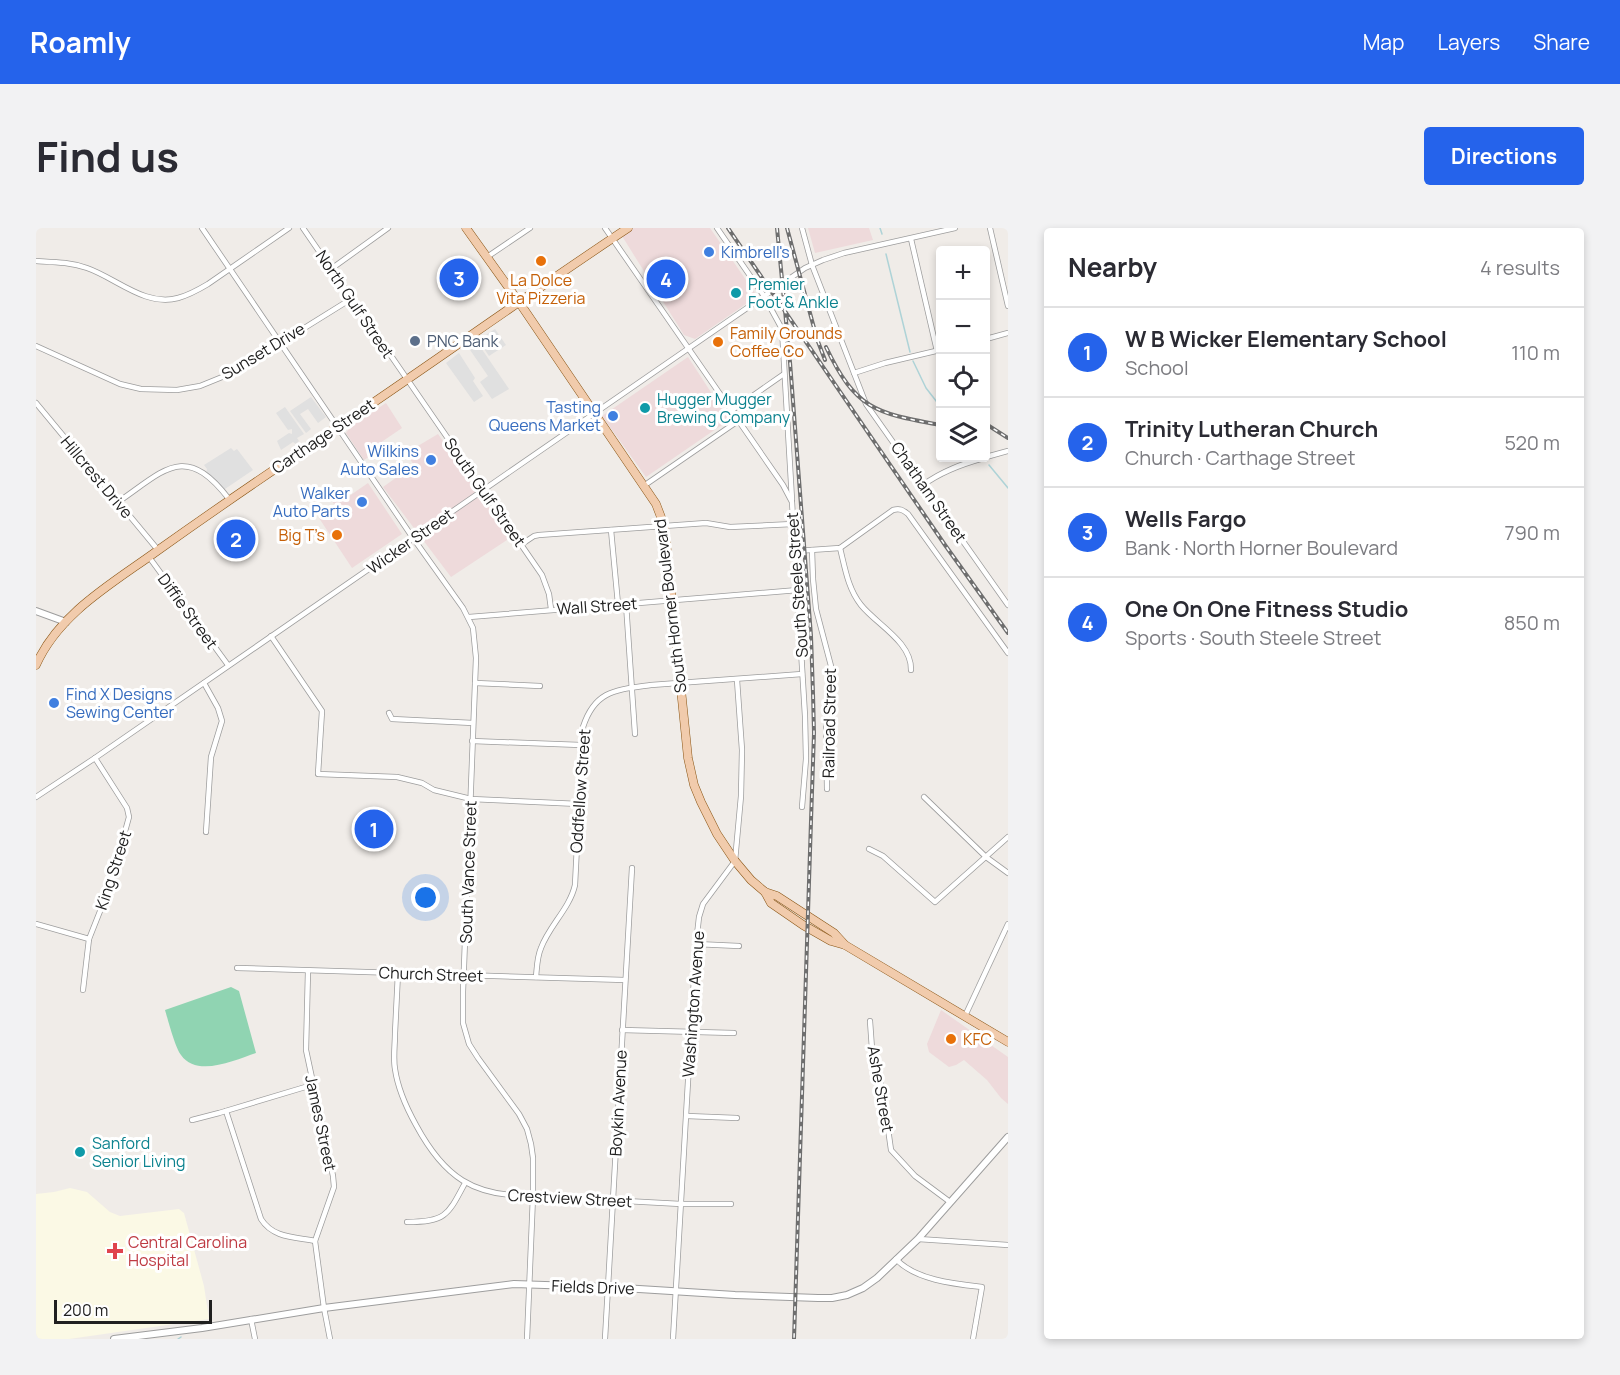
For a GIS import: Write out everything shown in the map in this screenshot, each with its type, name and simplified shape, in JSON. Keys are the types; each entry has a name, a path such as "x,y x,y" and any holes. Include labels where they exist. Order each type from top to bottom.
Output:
{"main road":[{"name":"South Horner Boulevard","path":"466,228 656,504 664,525 686,742 694,785 710,821 735,861 765,892 771,903 795,920 831,941 845,945 1008,1042"},
{"name":"Carthage Street","path":"36,665 50,641 91,598 229,499 628,228"}],"street":[{"name":"South Vance Street","path":"202,228 469,617 474,635 476,658 463,1023 470,1044 478,1058 519,1114 527,1129 533,1158 527,1339"},
{"path":"36,261 77,265 98,272 137,293 158,299 177,298 194,292 289,228"},
{"name":"North Gulf Street","path":"303,228 406,380"},
{"path":"331,269 388,228"},
{"path":"487,257 530,228"},
{"name":"South Steele Street","path":"605,228 783,485 792,502 806,716 806,759 802,807"},
{"path":"717,228 764,296 782,329 792,502"},
{"name":"Chatham Street","path":"802,228 812,265 862,394 870,409 1008,604"},
{"name":"Wicker Street","path":"36,797 812,265 844,253 955,228"},
{"path":"990,228 1005,279 1008,306"},
{"path":"911,239 936,338"},
{"name":"Sunset Drive","path":"36,346 110,381 141,389 170,391 200,386 232,373 351,299"},
{"path":"990,338 1008,333"},
{"path":"855,375 885,363 936,351"},
{"path":"731,411 784,374"},
{"name":"South Gulf Street","path":"406,380 542,575 549,594 551,609"},
{"name":"Hillcrest Drive","path":"36,403 158,550"},
{"path":"645,485 738,421"},
{"path":"990,456 1008,451"},
{"path":"923,485 937,475 971,462"},
{"path":"118,502 166,469 180,465 190,466 205,473 229,499"},
{"path":"796,551 840,548 893,510 901,509 908,513 1008,653"},
{"path":"522,544 539,535 664,525 706,523 741,527 794,524"},
{"path":"611,530 618,604"},
{"path":"840,548 848,584 861,606 892,633 908,656 911,670"},
{"name":"Railroad Street","path":"812,550 816,609 831,666 830,700 826,722 827,789"},
{"name":"Diffie Street","path":"149,557 228,665"},
{"name":"Wall Street","path":"469,617 798,590"},
{"path":"626,604 635,734"},
{"path":"36,611 66,622"},
{"path":"271,636 322,711 318,774 397,777 422,783 434,790 471,799 579,804"},
{"name":"Oddfellow Street","path":"536,976 539,951 553,924 573,894 576,878 583,727 586,717 596,702 616,690 802,674"},
{"path":"735,861 741,796 742,750 737,680"},
{"path":"204,682 218,708 222,721 211,757 206,832"},
{"path":"475,683 540,686"},
{"path":"389,713 392,719 473,723"},
{"path":"472,741 581,745"},
{"name":"King Street","path":"83,990 89,939 110,886 129,817 127,808 95,758"},
{"path":"924,798 986,857 1008,873"},
{"path":"869,849 883,856 935,902 1008,837"},
{"name":"Washington Avenue","path":"673,1339 690,1032 699,917 703,904 735,861"},
{"name":"Boykin Avenue","path":"605,1339 632,868"},
{"path":"36,924 89,939"},
{"path":"965,1016 1008,924"},
{"path":"696,944 739,946"},
{"name":"Church Street","path":"237,968 625,980"},
{"name":"James Street","path":"308,971 306,1050 334,1187 315,1240 330,1339"},
{"name":"Crestview Street","path":"398,973 394,1068 399,1091 427,1146 442,1165 465,1183 516,1196 681,1204 731,1204"},
{"name":"Ashe Street","path":"870,1021 872,1049 883,1094 891,1150 915,1176 950,1202"},
{"path":"622,1030 734,1033"},
{"path":"192,1120 312,1085"},
{"path":"226,1111 261,1219 272,1231 315,1240"},
{"path":"687,1116 737,1118"},
{"name":"Fields Drive","path":"114,1339 491,1286 529,1284 832,1298 847,1295 877,1278 918,1239 1008,1137"},
{"path":"407,1222 433,1221 443,1216 456,1201 465,1183"},
{"path":"918,1239 1008,1245"},
{"path":"896,1259 903,1267 939,1280 982,1287 973,1339"},
{"path":"251,1319 255,1339"}],"shaded area":[{"path":"634,228 710,228 755,293 753,299 695,339 684,335 622,236"},
{"path":"808,228 869,228 873,240 815,253"},
{"path":"495,329 506,345 489,356 478,340"},
{"path":"477,342 509,389 492,399 480,382 488,376 468,347"},
{"path":"459,353 483,396 474,402 446,363"},
{"path":"688,357 729,420 646,477 602,416"},
{"path":"311,397 326,417 318,423 308,409 300,414 311,429 306,433 290,411"},
{"path":"386,403 402,428 380,443 383,448 364,460 346,433 351,426"},
{"path":"285,407 304,434 297,438 299,441 296,444 293,442 281,450 277,441 289,433 292,434 292,429 288,430 276,413"},
{"path":"438,434 510,538 451,577 383,487 414,465 406,453"},
{"path":"231,448 234,451 237,449 253,470 222,491 206,474 207,469 204,465"},
{"path":"368,483 402,534 352,568 319,518 336,507 330,498 339,492 345,499"},
{"path":"941,1010 1008,1057 1008,1104 987,1080 964,1060 949,1067 929,1052 927,1044"},
{"name":"Central Carolina Hospital","path":"70,1188 87,1192 110,1212 120,1216 179,1209 184,1213 204,1286 209,1319 69,1339 36,1339 36,1194"}],"green space":[{"path":"231,987 239,991 256,1053 217,1065 206,1066 188,1062 176,1046 165,1010"}],"waterway":[{"path":"880,228 882,234"},
{"path":"886,254 910,352"},
{"path":"913,361 926,388 936,401"},
{"path":"989,465 1008,488"}],"railway":[{"path":"728,228 1008,633"},
{"path":"777,228 790,362 811,636 814,733 794,1339"},
{"path":"787,228 817,339 825,360"},
{"path":"826,347 847,384 870,405 899,417 936,424"},
{"path":"990,427 1008,438"}],"place":[{"name":"Kimbrell's","path":"709,252"},
{"name":"La Dolce Vita Pizzeria","path":"541,261"},
{"name":"Wells Fargo","path":"459,278"},
{"name":"One On One Fitness Studio","path":"666,279"},
{"name":"Premier Foot & Ankle","path":"736,293"},
{"name":"PNC Bank","path":"415,341"},
{"name":"Family Grounds Coffee Co","path":"718,342"},
{"name":"Hugger Mugger Brewing Company","path":"645,408"},
{"name":"Tasting Queens Market","path":"613,416"},
{"name":"Wilkins Auto Sales","path":"431,460"},
{"name":"Walker Auto Parts","path":"362,502"},
{"name":"Big T’s","path":"337,535"},
{"name":"Trinity Lutheran Church","path":"236,539"},
{"name":"Find X Designs Sewing Center","path":"54,703"},
{"name":"W B Wicker Elementary School","path":"374,829"},
{"name":"KFC","path":"951,1039"},
{"name":"Sanford Senior Living","path":"80,1152"},
{"name":"Central Carolina Hospital","path":"115,1251"}]}
